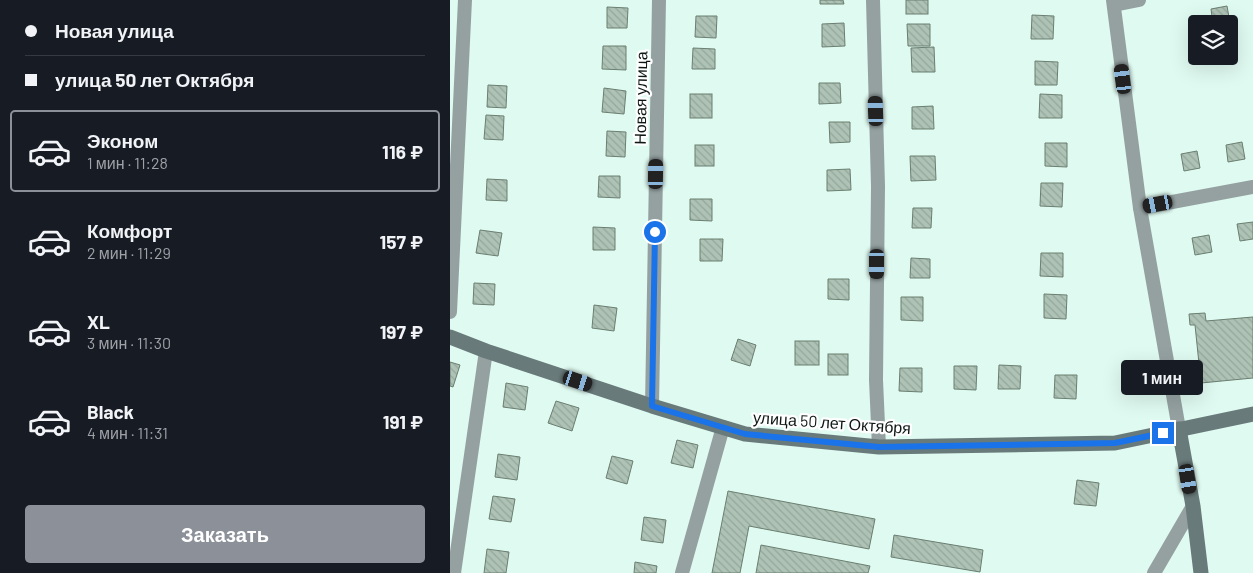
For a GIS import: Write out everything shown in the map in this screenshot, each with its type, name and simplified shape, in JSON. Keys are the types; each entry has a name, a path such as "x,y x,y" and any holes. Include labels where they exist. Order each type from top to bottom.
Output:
{"main road":[{"name":"улица 50 лет Октября","path":"450,337 486,351 652,406 745,434 879,447 1115,443 1253,414"},
{"path":"1179,429 1201,573"}],"street":[{"path":"450,312 465,0"},
{"name":"Новая улица","path":"652,406 659,0"},
{"path":"873,0 878,186 876,380 879,447"},
{"path":"1139,0 1114,2 1140,208 1179,429"},
{"path":"1140,208 1253,187"},
{"path":"454,573 486,351"},
{"path":"682,573 723,427"},
{"path":"1154,573 1192,506"}],"building":[{"path":"820,0 843,0 844,4 820,4"},
{"path":"906,0 928,0 928,14 906,14"},
{"path":"1227,6 1229,15 1212,15 1211,9"},
{"path":"607,7 628,8 627,28 607,28"},
{"path":"1032,15 1054,16 1053,39 1031,39"},
{"path":"696,16 717,16 716,38 695,37"},
{"path":"844,23 845,46 822,47 822,24"},
{"path":"907,24 930,24 930,46 908,46"},
{"path":"603,46 626,46 626,70 602,69"},
{"path":"934,47 935,72 912,72 911,48"},
{"path":"693,48 715,49 715,69 692,69"},
{"path":"1035,61 1058,62 1057,85 1035,85"},
{"path":"819,83 840,83 841,103 819,104"},
{"path":"488,85 507,86 506,108 487,107"},
{"path":"604,88 626,91 624,114 602,112"},
{"path":"690,94 712,94 712,118 690,118"},
{"path":"1040,94 1062,95 1062,118 1039,118"},
{"path":"933,106 934,129 912,129 912,107"},
{"path":"486,115 504,116 503,140 484,139"},
{"path":"829,122 850,122 850,142 830,143"},
{"path":"607,131 626,132 625,157 606,156"},
{"path":"1242,142 1245,159 1228,162 1226,145"},
{"path":"1045,143 1067,143 1067,167 1045,166"},
{"path":"695,145 714,145 714,166 695,166"},
{"path":"1197,151 1200,168 1184,171 1181,154"},
{"path":"910,156 935,156 936,180 911,181"},
{"path":"850,169 851,190 827,191 827,170"},
{"path":"599,176 620,176 620,198 598,197"},
{"path":"487,179 507,180 507,201 486,200"},
{"path":"1041,183 1063,183 1062,207 1040,206"},
{"path":"690,199 712,199 712,221 690,220"},
{"path":"913,208 932,208 931,228 912,228"},
{"path":"1253,222 1253,239 1240,241 1237,224"},
{"path":"593,227 615,228 615,250 593,250"},
{"path":"480,230 502,233 498,256 476,253"},
{"path":"1209,235 1212,252 1195,255 1192,238"},
{"path":"700,239 723,239 722,261 700,261"},
{"path":"1041,253 1063,253 1063,277 1040,276"},
{"path":"911,258 930,259 930,278 910,278"},
{"path":"828,279 849,279 849,300 828,299"},
{"path":"474,283 495,284 494,305 473,304"},
{"path":"1044,294 1067,295 1066,319 1044,318"},
{"path":"901,297 923,297 923,321 901,320"},
{"path":"594,305 617,308 614,331 592,328"},
{"path":"1205,313 1206,321 1253,317 1253,378 1201,383 1195,325 1190,325 1189,314"},
{"path":"738,339 756,345 750,366 731,360"},
{"path":"795,341 819,341 819,365 795,365"},
{"path":"828,354 848,354 848,375 828,375"},
{"path":"450,362 460,365 453,387 450,386"},
{"path":"999,365 1021,366 1020,389 998,389"},
{"path":"954,366 977,366 976,390 954,389"},
{"path":"900,368 922,368 922,392 899,391"},
{"path":"1055,375 1077,375 1076,399 1054,398"},
{"path":"506,383 528,387 525,410 503,407"},
{"path":"556,401 579,408 572,431 548,423"},
{"path":"677,440 698,445 693,468 671,463"},
{"path":"498,454 520,457 517,480 495,477"},
{"path":"612,456 633,461 627,484 606,478"},
{"path":"1077,480 1099,483 1096,506 1074,504"},
{"path":"728,491 875,519 869,549 749,526 740,573 712,573"},
{"path":"493,496 515,499 511,522 489,519"},
{"path":"644,517 666,520 663,543 641,540"},
{"path":"894,535 983,550 980,572 891,557"},
{"path":"761,545 870,566 868,573 756,573"},
{"path":"487,549 509,552 506,573 484,573"},
{"path":"635,562 657,566 656,573 634,573"}],"route":[{"path":"655,232 652,406 745,434 879,447 1115,443 1163,433"}]}
